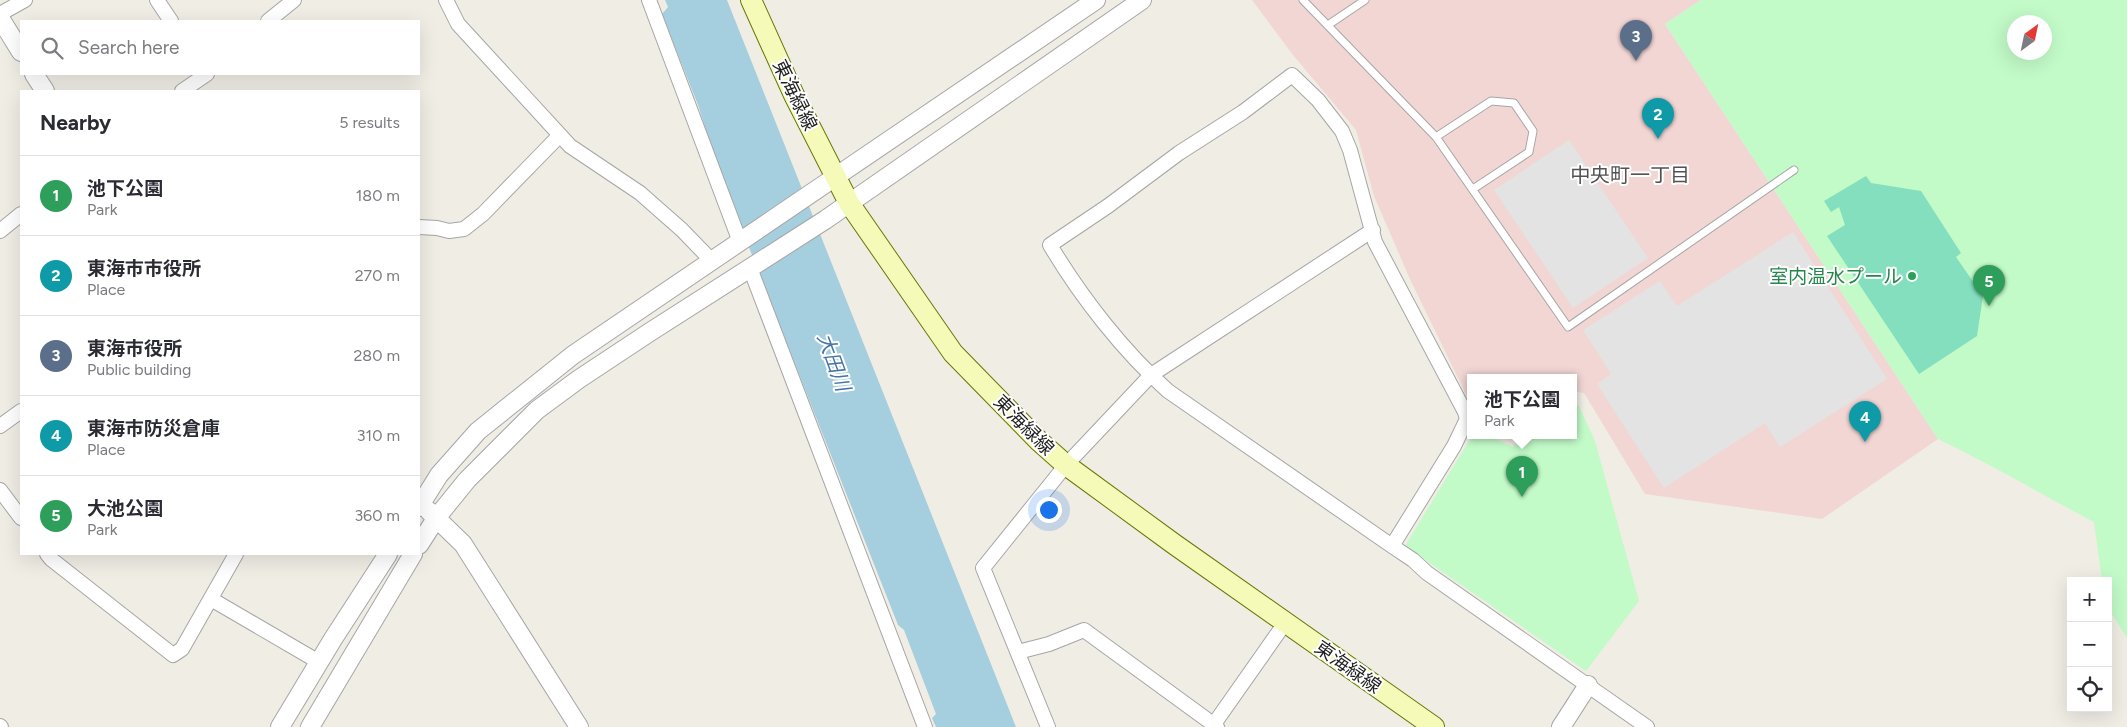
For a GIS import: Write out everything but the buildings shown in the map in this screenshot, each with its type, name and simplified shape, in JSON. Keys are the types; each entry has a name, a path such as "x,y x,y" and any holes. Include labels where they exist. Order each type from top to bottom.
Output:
{"main road":[{"name":"東海緑線","path":"750,0 794,95 849,203 953,353 1039,441 1066,465 1285,623 1434,727"}],"street":[{"path":"0,14 25,0"},
{"path":"157,0 170,20"},
{"path":"269,20 294,0"},
{"path":"446,0 458,24 570,146 640,193 682,230 712,261"},
{"path":"649,0 743,240"},
{"path":"420,504 439,476 478,431 573,355 1096,0"},
{"path":"420,543 437,517 467,480 537,410 587,374 825,220 1142,0"},
{"path":"0,18 20,50"},
{"path":"35,75 44,90"},
{"path":"183,90 205,75"},
{"path":"1392,546 1454,446 1467,419 1466,412 1375,242 1350,150 1342,131 1318,100 1292,75 1243,112 1179,154 1108,206 1050,245 1097,313 1150,375 1168,391 1392,546 1413,560 1426,572 1647,727"},
{"path":"420,227 448,231 464,229 483,214 560,136"},
{"path":"0,231 20,215"},
{"path":"1048,727 983,568 1066,465 1150,375 1373,230"},
{"path":"754,266 925,727"},
{"path":"0,426 20,413"},
{"path":"0,490 20,517"},
{"path":"420,506 437,517 462,544 579,727"},
{"path":"48,555 89,590 173,655 182,650 235,555"},
{"path":"280,727 318,662 387,555"},
{"path":"310,727 412,555"},
{"path":"211,598 318,662"},
{"path":"1018,652 1049,644 1084,630 1216,726 1285,623"},
{"path":"1560,727 1588,685"}],"lane":[{"path":"1303,0 1436,137 1568,327 1794,170"},
{"path":"1328,25 1365,0"},
{"path":"1436,137 1491,101 1514,103 1533,131 1529,152 1473,189"}],"shaded area":[{"path":"1252,0 1701,0 1665,24 1938,439 1822,519 1645,494 1584,393 1577,392 1577,374 1467,374 1467,397 1409,277 1374,196 1356,130 1293,55"},
{"path":"1569,140 1648,258 1573,308 1494,190"},
{"path":"1793,232 1887,379 1780,447 1765,423 1664,488 1597,384 1611,374 1583,330 1660,281 1677,306"}],"green space":[{"path":"1701,0 2127,0 2127,638 2112,614 2112,577 2101,577 2094,522 1938,439 1665,24"},
{"name":"室内温水プール","path":"1866,176 1871,183 1921,191 1961,253 1956,257 1983,296 1977,336 1919,374 1827,236 1845,225 1839,207 1831,212 1824,201"},
{"path":"1577,406 1579,406 1595,441 1639,601 1586,671 1405,546 1470,439 1496,439 1513,447 1519,439 1577,439"}],"water":[{"name":"大田川","path":"665,0 727,0 1016,727 936,727 932,718 936,714 904,630 898,625 720,174 698,105 662,14 668,7"}],"place":[{"name":"東海市役所","path":"1636,61"},
{"name":"東海市市役所","path":"1658,139"},
{"name":"室内温水プール","path":"1912,276"},
{"name":"大池公園","path":"1989,306"},
{"name":"東海市防災倉庫","path":"1865,442"},
{"name":"池下公園","path":"1522,497"}],"district":[{"name":"中央町一丁目","path":"1630,175"}]}
